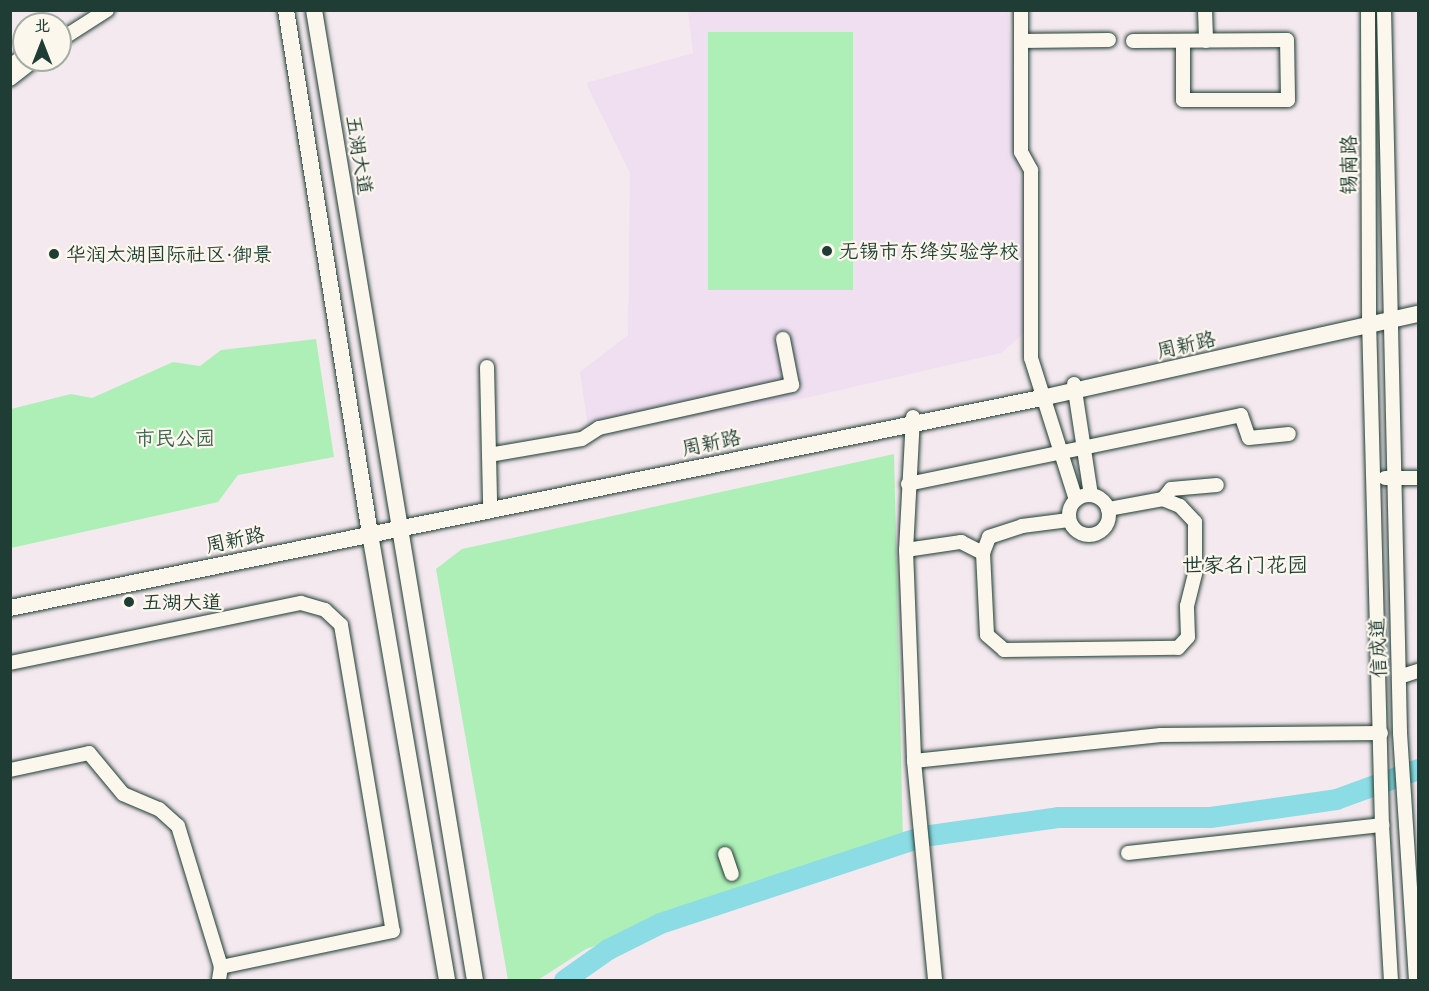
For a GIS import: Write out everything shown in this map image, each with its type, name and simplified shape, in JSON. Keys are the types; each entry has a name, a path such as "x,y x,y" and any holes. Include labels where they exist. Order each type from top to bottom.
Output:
{"main road":[{"path":"286,10 369,531 447,981"},
{"name":"五湖大道","path":"314,10 475,981"},
{"name":"周新路","path":"399,525 490,504 1045,394 1370,322 1419,307"},
{"name":"周新路","path":"1390,317 1419,314"},
{"name":"周新路","path":"10,600 369,531 913,420"},
{"name":"周新路","path":"10,608 369,531"}],"street":[{"path":"72,21 90,10"},
{"path":"72,32 107,10"},
{"path":"1021,10 1021,153 1031,170 1031,358 1045,394 1076,500 1070,520"},
{"path":"1205,10 1206,41"},
{"name":"锡南路","path":"1368,10 1370,322"},
{"name":"锡南路","path":"1384,10 1390,317"},
{"path":"1021,41 1109,40"},
{"path":"1133,41 1287,40 1288,100 1183,100 1183,41"},
{"name":"信成道","path":"1390,317 1399,677 1416,981"},
{"name":"信成道","path":"1370,322 1384,805 1382,825 1391,981"},
{"path":"489,455 582,439 599,428 792,385 783,339"},
{"path":"487,367 490,504"},
{"path":"1075,387 1086,447 1091,495"},
{"path":"908,484 1240,415 1249,438 1289,434"},
{"path":"913,420 906,550 914,761 935,981"},
{"path":"1376,478 1419,478"},
{"path":"1163,499 1171,489 1217,485"},
{"path":"1070,520 1080,532 1091,534 1105,525 1108,509 1101,499 1091,495 1076,500"},
{"path":"1070,520 1022,526 989,537 983,553 987,635 1004,650 1178,648 1188,637 1187,606 1195,573 1195,522 1180,506 1163,499 1108,509"},
{"path":"906,550 961,542 983,553"},
{"path":"10,663 301,603 325,610 341,625 393,931 220,974 178,826 159,809 123,794 89,753 10,770"},
{"path":"1399,677 1419,671"},
{"path":"914,761 1161,735 1381,733"},
{"path":"1128,853 1382,825"},
{"path":"725,854 732,874"}],"shaded area":[{"name":"无锡市东绛实验学校","path":"688,11 1008,11 1029,329 1001,353 801,399 589,434 580,372 628,335 630,173 586,83 693,53"}],"green space":[{"path":"708,32 853,32 853,290 708,290"},
{"name":"市民公园","path":"316,339 334,457 238,475 218,502 11,548 11,409 71,394 92,398 173,362 200,366 221,350"},
{"path":"894,454 903,843 586,949 538,980 508,980 436,569 462,549"}],"waterway":[{"path":"564,980 608,949 660,923 923,836 1058,817 1210,817 1336,799 1418,769"}],"place":[{"name":"无锡市东绛实验学校","path":"827,251"},
{"name":"华润太湖国际社区·御景","path":"54,254"},
{"name":"五湖大道","path":"129,602"}],"district":[{"name":"世家名门花园","path":"1245,566"}]}
